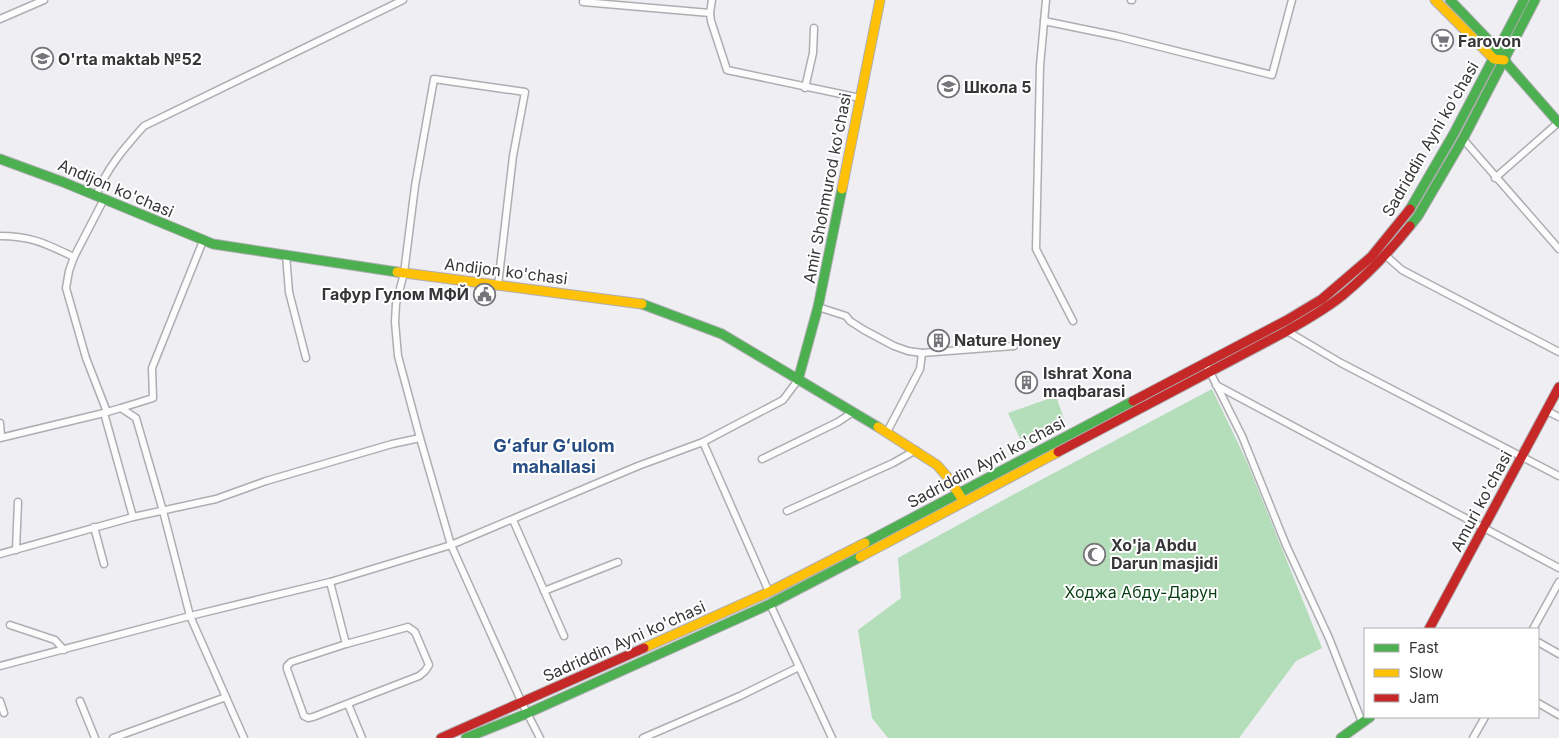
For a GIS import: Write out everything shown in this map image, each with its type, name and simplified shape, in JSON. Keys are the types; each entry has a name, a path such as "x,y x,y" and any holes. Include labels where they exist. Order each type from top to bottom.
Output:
{"main road":[{"name":"Amir Shohmurod ko'chasi","path":"798,380 818,307 880,0"},
{"path":"1435,0 1494,59 1504,60"},
{"path":"1450,0 1498,50 1504,60 1559,123"},
{"name":"Sadriddin Ayni ko'chasi","path":"469,737 528,713 770,604 965,502 1322,299 1371,257 1414,204 1494,59 1524,0"},
{"name":"Sadriddin Ayni ko'chasi","path":"441,738 522,704 769,592 1207,366 1287,331 1324,309 1342,296 1385,255 1418,216 1463,139 1535,0"},
{"name":"Andijon ko'chasi","path":"0,159 213,244 404,273 638,304 722,334 887,432 937,465 965,502"},
{"name":"Amuri ko'chasi","path":"1430,628 1559,387"},
{"path":"1341,738 1355,730 1366,719"}],"street":[{"path":"0,19 44,0"},
{"path":"133,517 105,412 86,358 66,288 68,270 100,198 101,183 122,151 144,126 403,0"},
{"path":"712,0 710,13 727,70 860,98"},
{"path":"1046,0 1040,66 1036,249 1073,321"},
{"path":"1044,21 1117,36 1272,75 1292,0"},
{"path":"582,2 710,13"},
{"path":"806,88 813,53 814,28"},
{"path":"498,285 512,156 525,92 434,79 415,186 404,273 396,304 395,322 398,356 451,544 522,704 540,738"},
{"path":"1495,178 1559,123"},
{"path":"1463,139 1495,178 1559,249"},
{"path":"0,236 15,236 37,240 74,257"},
{"path":"0,423 1,438 122,408 153,398 152,368 203,241"},
{"path":"1385,255 1402,270 1559,352"},
{"path":"286,256 288,292 306,358"},
{"path":"818,307 846,316 857,325 894,346 908,351 922,353 1014,346"},
{"path":"1287,331 1341,363 1559,476"},
{"path":"887,432 920,369 922,353"},
{"path":"1207,366 1242,436 1286,544 1364,715"},
{"path":"0,666 190,616 330,582 451,544 513,520 638,466 703,442 783,400 798,380"},
{"path":"1215,384 1559,568"},
{"path":"122,408 136,418 163,511 190,616 244,738"},
{"path":"1547,410 1559,417"},
{"path":"762,459 838,422 853,412"},
{"path":"0,554 133,517 216,499 384,446 420,438"},
{"path":"703,442 769,592"},
{"path":"787,511 916,450"},
{"path":"16,550 18,502"},
{"path":"513,520 564,636"},
{"path":"94,528 104,564"},
{"path":"544,590 618,562"},
{"path":"330,582 346,644"},
{"path":"1533,628 1559,582"},
{"path":"770,604 832,738"},
{"path":"10,625 55,640 64,650"},
{"path":"408,627 415,632 428,665 426,671 419,676 313,717 308,718 304,716 286,669 287,666 291,662 346,644 408,627"},
{"path":"1539,643 1559,654"},
{"path":"643,738 740,696 799,667"},
{"path":"113,738 226,697"},
{"path":"0,701 4,713"},
{"path":"80,701 95,738"},
{"path":"348,704 362,738"},
{"path":"1539,704 1559,715"},
{"path":"1473,738 1483,718"}],"green space":[{"name":"Ходжа Абду-Дарун","path":"1212,389 1247,462 1322,648 1296,661 1239,738 888,738 872,718 858,630 901,598 898,558"},
{"path":"1056,396 1065,422 1023,445 1008,413"}],"traffic: fast":[{"path":"1450,0 1498,50 1509,66 1559,123"},
{"path":"1410,209 1453,135 1524,0"},
{"path":"1410,226 1418,216 1463,139 1535,0"},
{"path":"0,159 63,182 213,244 397,272"},
{"path":"798,380 818,307 842,189"},
{"path":"642,304 722,334 878,427"},
{"path":"865,543 1133,401"},
{"path":"466,738 528,713 770,604 860,557"},
{"path":"1341,738 1369,718"}],"traffic: slow":[{"path":"842,189 880,0"},
{"path":"1435,0 1494,59 1504,60"},
{"path":"397,272 642,304"},
{"path":"878,427 937,465 950,480 962,499"},
{"path":"860,557 1058,452"},
{"path":"644,648 769,592 865,543"}],"traffic: jam":[{"path":"1133,401 1287,320 1322,299 1371,257 1410,209"},
{"path":"1058,452 1287,331 1323,310 1369,271 1410,226"},
{"path":"1430,628 1559,387"},
{"path":"441,738 644,648"}],"place":[{"name":"Farovon","path":"1442,41"},
{"name":"O'rta maktab №52","path":"42,59"},
{"name":"Школа 5","path":"948,87"},
{"name":"Гафур Гулом МФЙ","path":"485,294"},
{"name":"Nature Honey","path":"938,340"},
{"name":"Ishrat Хоnа mаqbаrasi","path":"1027,382"},
{"name":"Xo'ja Abdu Darun masjidi","path":"1095,554"}],"district":[{"name":"Gʻafur Gʻulom mahallasi","path":"554,455"}]}
